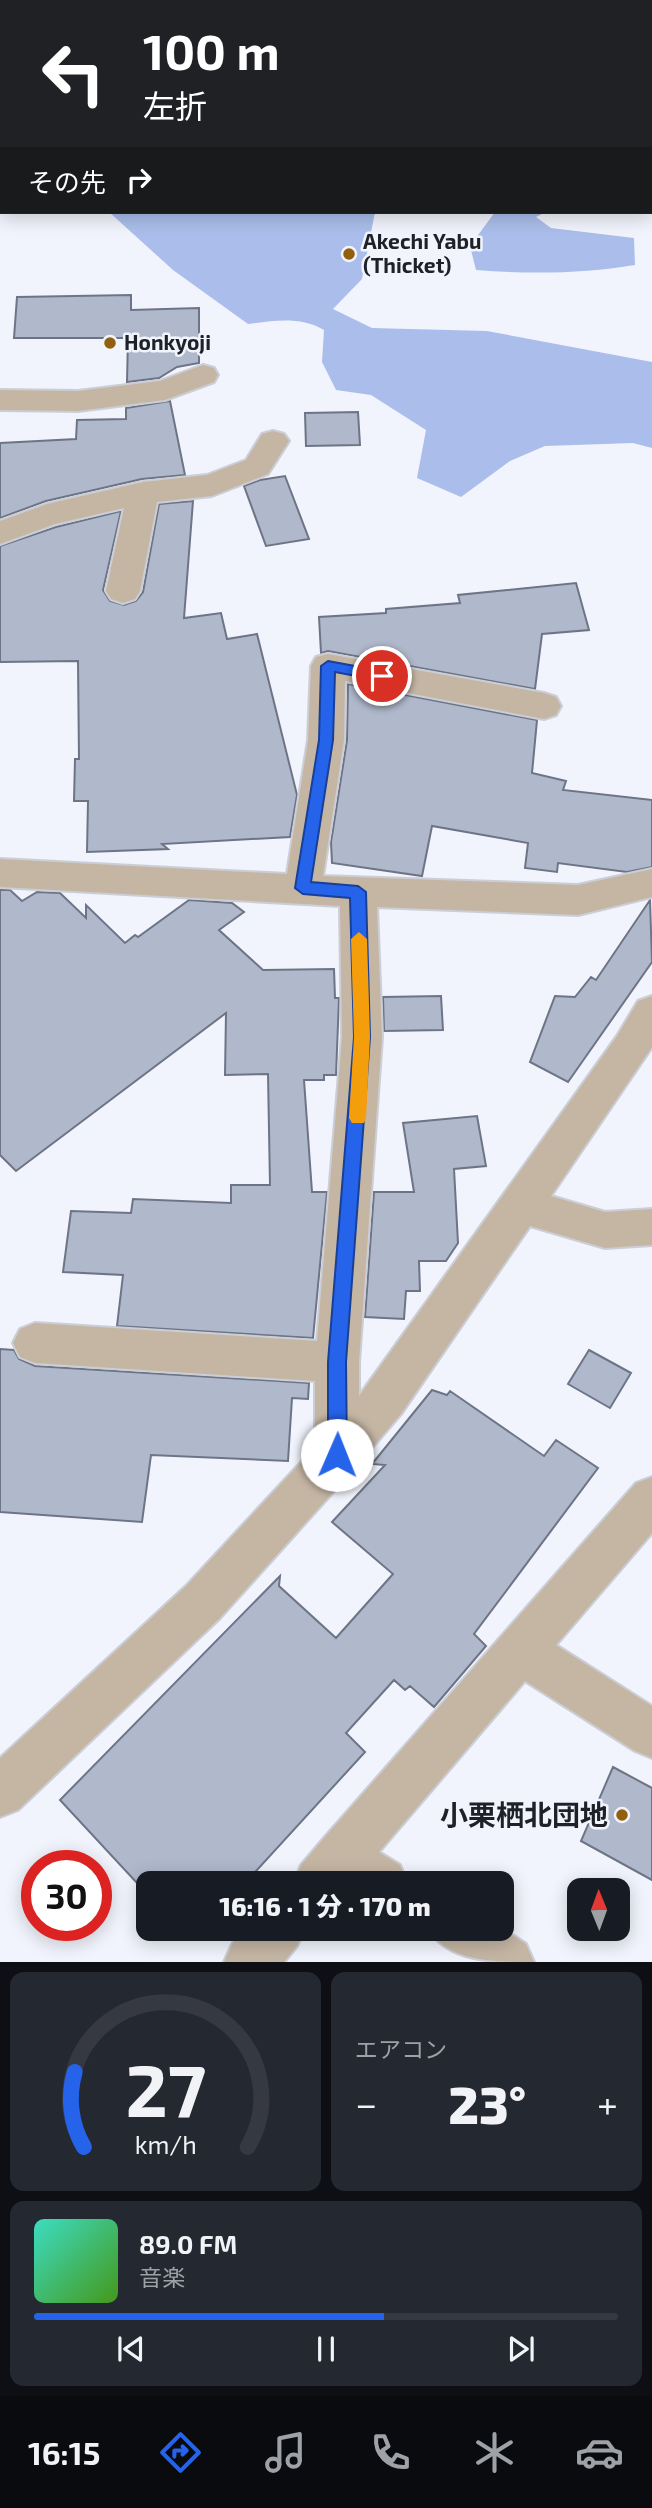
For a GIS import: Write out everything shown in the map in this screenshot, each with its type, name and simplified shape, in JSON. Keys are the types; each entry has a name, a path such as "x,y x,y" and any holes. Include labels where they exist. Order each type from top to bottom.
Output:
{"street":[{"path":"0,400 91,399 165,390 203,375"},
{"path":"0,533 47,514 143,493 212,485 257,467 272,442"},
{"path":"122,591 143,493"},
{"path":"303,888 326,740 328,666 544,706"},
{"path":"0,873 358,892 578,900 652,883"},
{"path":"337,1455 337,1362 361,1050 358,892"},
{"path":"0,1792 203,1602 337,1455 384,1399 650,1019"},
{"path":"520,1205 605,1230 652,1227"},
{"path":"35,1343 337,1362"},
{"path":"349,1871 521,1651 652,1499"},
{"path":"521,1651 652,1734"},
{"path":"250,1962 268,1941"},
{"path":"475,1941 508,1962"}],"shaded area":[{"path":"111,214 375,214 362,279 333,309 372,328 487,331 652,362 652,448 633,443 545,446 510,461 461,497 417,478 426,430 371,395 336,390 322,362 324,330 296,321 248,324 173,270"},
{"path":"494,214 542,214 536,217 551,228 634,238 635,265 556,272 476,270 470,246"}],"building":[{"path":"131,295 131,310 199,308 199,363 177,367 159,378 127,382 128,338 14,338 17,297"},
{"path":"170,401 185,475 142,479 46,501 0,518 0,443 76,439 77,420 126,419 126,408"},
{"path":"358,412 360,445 306,446 305,413"},
{"path":"285,476 309,539 266,546 244,486"},
{"path":"193,501 184,618 221,613 227,639 257,634 297,795 290,837 162,844 168,849 87,852 88,801 74,801 75,759 79,759 78,661 0,662 0,546 56,527 121,511 103,590 110,601 124,605 136,601 143,592 159,504"},
{"path":"576,583 589,630 542,634 535,689 328,651 321,653 319,617 386,613 386,609 460,603 458,595"},
{"path":"348,684 537,720 532,773 566,781 563,790 652,800 652,867 627,872 558,863 557,872 525,868 528,843 432,826 422,876 332,863 331,842 347,740"},
{"path":"0,890 10,890 22,901 37,892 60,893 86,918 86,905 125,943 135,935 138,937 189,900 232,903 244,912 219,930 263,970 334,969 335,998 339,998 336,1075 324,1075 324,1080 304,1080 312,1192 327,1192 313,1338 117,1326 123,1275 63,1272 71,1211 131,1213 133,1199 231,1203 231,1185 270,1185 268,1074 225,1075 226,1013 16,1171 0,1155"},
{"path":"650,900 652,962 568,1082 530,1062 555,996 575,997 591,977 596,980"},
{"path":"441,996 443,1030 384,1031 383,997"},
{"path":"477,1116 486,1166 454,1169 458,1243 446,1261 419,1261 420,1291 406,1291 404,1319 365,1317 374,1192 414,1192 403,1123"},
{"path":"0,1349 14,1350 19,1359 35,1366 309,1383 308,1399 292,1398 288,1461 151,1455 142,1522 0,1512"},
{"path":"589,1350 631,1373 610,1408 568,1384"},
{"path":"432,1390 447,1395 450,1391 544,1456 556,1440 598,1468 474,1634 486,1646 434,1707 410,1686 405,1690 394,1680 346,1733 365,1752 256,1871 136,1871 136,1882 112,1856 112,1850 106,1850 60,1800 280,1576 279,1586 336,1638 393,1574 332,1522 385,1465 372,1464"},
{"name":"小栗栖北団地","path":"613,1767 652,1788 652,1880 581,1841"}],"slow traffic":[{"path":"358,1118 362,1037 359,939"}],"place":[{"name":"Akechi Yabu (Thicket)","path":"349,254"},
{"name":"Honkyoji","path":"110,343"},
{"name":"小栗栖北団地","path":"622,1815"}],"route":[{"path":"337,1455 337,1362 362,1037 358,892 303,888 326,740 328,666 382,676"}]}
